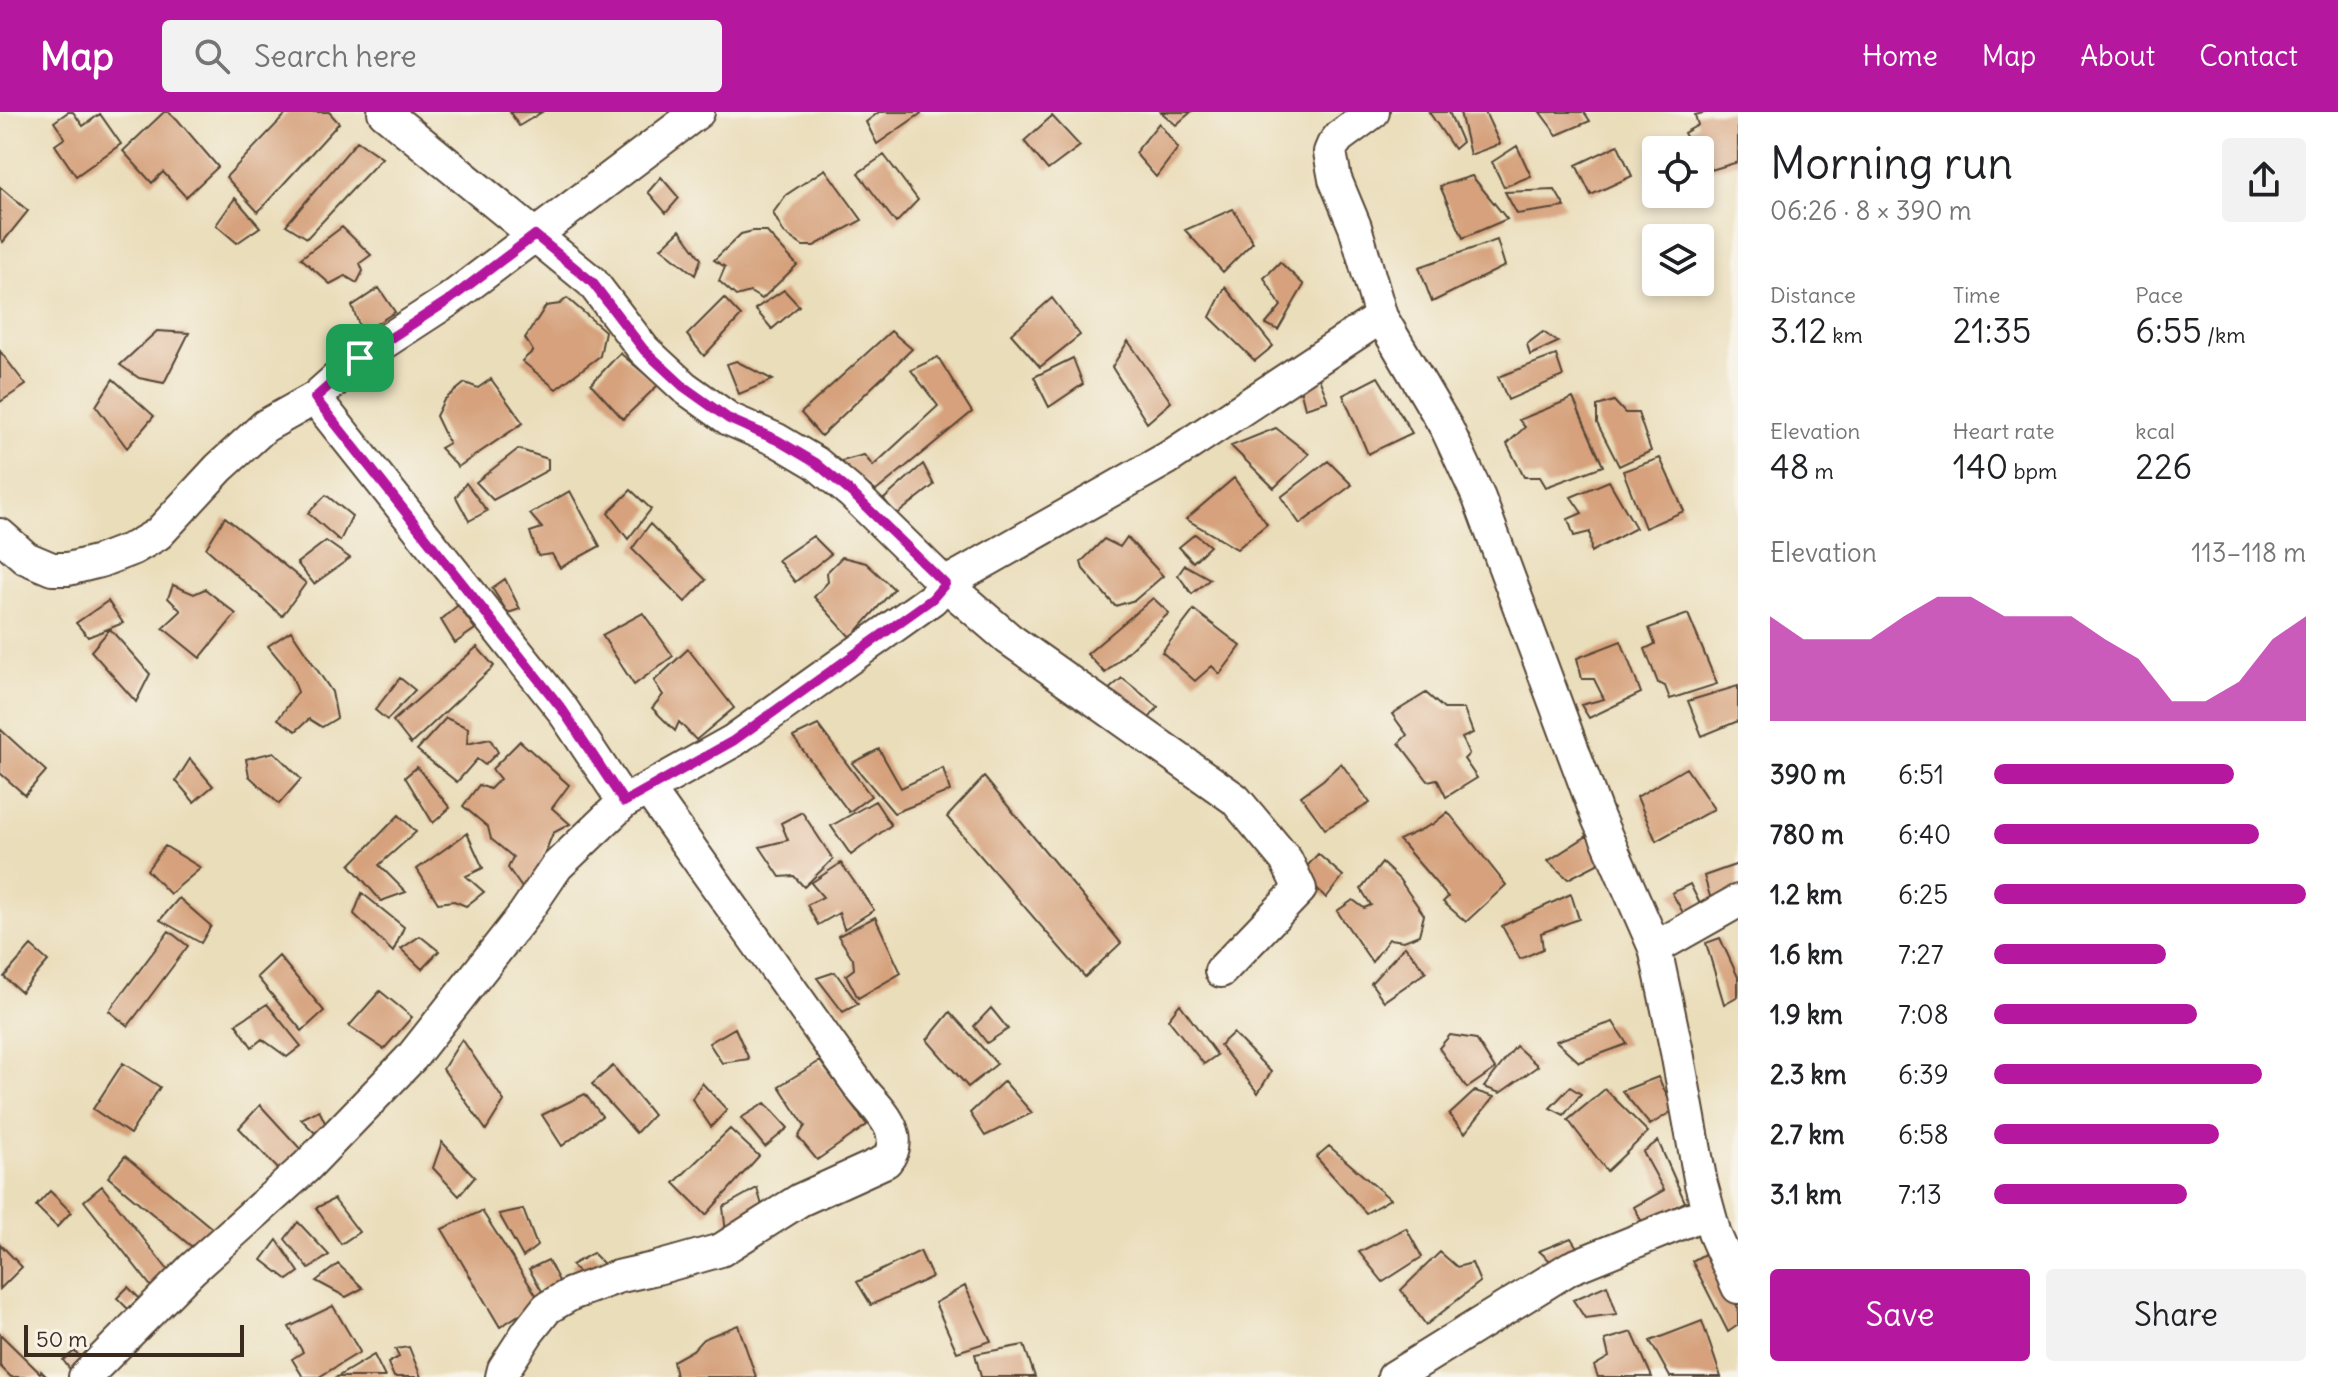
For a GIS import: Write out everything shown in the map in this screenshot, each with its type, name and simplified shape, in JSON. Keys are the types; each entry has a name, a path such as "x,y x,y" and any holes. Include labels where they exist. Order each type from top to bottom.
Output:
{"street":[{"path":"384,112 592,282 644,350 684,387 729,419 777,440 816,463 853,494 945,584 1009,639 1235,799 1286,860 1300,889 1221,971"},
{"path":"0,535 26,558 52,569 68,569 134,548 158,534 219,468 265,426 315,398 360,358 449,300 698,112"},
{"path":"1364,114 1339,137 1330,152 1335,179 1355,227 1381,317 1447,429 1479,498 1598,818 1655,948 1708,1212 1738,1287"},
{"path":"85,1377 117,1365 192,1269 306,1167 412,1057 523,916 557,866 636,795 733,741 932,599 945,584 1168,458 1381,317"},
{"path":"315,398 562,709 636,795 894,1133 894,1149 886,1161 800,1200 721,1250 617,1277 571,1294 547,1308 528,1332 502,1377"},
{"path":"1655,948 1738,901"},
{"path":"1394,1377 1570,1268 1708,1212"}],"building":[{"path":"73,112 83,126 100,114 121,144 76,176 55,145 65,138 54,122"},
{"path":"164,112 177,119 218,167 186,197 163,172 152,183 123,151"},
{"path":"288,112 329,112 339,123 258,212 226,177"},
{"path":"510,112 542,112 519,126"},
{"path":"879,112 923,112 877,144 866,122"},
{"path":"1161,112 1191,112 1176,125"},
{"path":"1429,112 1449,112 1462,142 1454,149"},
{"path":"1460,112 1485,112 1500,144 1470,155"},
{"path":"1540,112 1584,112 1590,121 1557,135"},
{"path":"1738,112 1738,162 1714,169 1714,136 1686,136 1684,133 1698,125 1695,115"},
{"path":"1052,116 1080,146 1048,170 1024,141"},
{"path":"1159,123 1178,148 1156,177 1135,153"},
{"path":"357,141 382,158 307,238 286,225"},
{"path":"1618,145 1632,176 1591,195 1576,165"},
{"path":"1517,146 1531,176 1504,187 1492,162"},
{"path":"884,155 918,200 896,223 858,173"},
{"path":"825,169 862,220 814,246 803,246 784,233 773,213 786,195"},
{"path":"1472,176 1507,219 1463,238 1440,186"},
{"path":"661,177 679,198 666,213 648,192"},
{"path":"0,187 28,211 3,242 0,238"},
{"path":"1555,190 1565,207 1517,214 1505,192"},
{"path":"235,198 260,227 237,243 216,225"},
{"path":"1233,209 1253,242 1223,272 1185,230"},
{"path":"342,227 371,255 360,263 363,271 357,283 345,276 330,284 301,258"},
{"path":"680,230 701,259 695,275 661,248"},
{"path":"766,231 797,265 762,299 750,292 736,296 719,281 725,267 714,260 741,234"},
{"path":"1497,240 1505,266 1432,302 1419,267"},
{"path":"1280,262 1304,285 1278,330 1266,324 1281,306 1264,278"},
{"path":"1225,287 1273,346 1255,361 1210,317"},
{"path":"379,288 395,312 362,333 352,306"},
{"path":"784,290 799,306 772,329 755,309"},
{"path":"567,298 605,331 600,356 556,389 522,361 533,351 525,338 546,306 560,304"},
{"path":"724,298 741,316 704,356 687,335"},
{"path":"1052,298 1080,335 1040,367 1011,334"},
{"path":"157,331 189,333 164,383 139,378 120,365"},
{"path":"891,331 912,349 821,436 801,413"},
{"path":"1543,332 1558,342 1530,355 1527,344"},
{"path":"1128,341 1171,402 1147,423 1112,367"},
{"path":"0,351 26,385 0,402"},
{"path":"620,353 658,385 623,419 591,384"},
{"path":"1556,355 1563,376 1508,400 1498,377"},
{"path":"938,357 972,412 876,491 838,462 864,455 873,466 938,406 911,370"},
{"path":"1073,358 1083,384 1049,407 1034,377"},
{"path":"736,361 773,380 739,394 727,364"},
{"path":"1318,376 1328,401 1305,408 1299,384"},
{"path":"1378,377 1412,433 1368,454 1343,395"},
{"path":"113,379 154,416 127,448 96,406"},
{"path":"491,379 523,423 458,467 440,448 449,443 436,416 444,400 465,383 478,388"},
{"path":"1573,398 1603,466 1546,487 1540,477 1524,477 1507,444 1525,427 1519,420"},
{"path":"1614,401 1625,413 1638,413 1651,451 1619,466 1597,423 1597,406"},
{"path":"1276,428 1309,454 1274,488 1231,446"},
{"path":"518,449 548,459 548,470 493,500 476,482"},
{"path":"1660,458 1684,511 1645,528 1623,471"},
{"path":"1328,461 1352,485 1300,524 1281,497"},
{"path":"923,464 934,485 896,515 884,499"},
{"path":"1234,478 1267,524 1237,549 1186,519"},
{"path":"1609,481 1636,528 1591,552 1590,532 1574,536 1568,519 1582,513 1571,497"},
{"path":"466,483 487,511 469,521 456,497"},
{"path":"631,490 651,509 628,539 608,513"},
{"path":"570,491 600,546 560,568 552,554 538,556 530,532 542,528 530,514"},
{"path":"326,495 352,516 340,541 308,513"},
{"path":"225,517 306,583 282,616 206,548"},
{"path":"650,524 706,580 685,602 632,549"},
{"path":"1195,534 1210,546 1193,562 1179,547"},
{"path":"813,536 831,554 795,582 778,560"},
{"path":"1127,537 1163,576 1135,600 1115,606 1083,569 1081,562 1104,539 1120,547"},
{"path":"326,541 350,558 314,584 297,563"},
{"path":"842,557 866,563 894,589 851,638 814,597 828,582 827,572"},
{"path":"1185,565 1210,579 1192,594 1178,575"},
{"path":"505,579 520,609 508,613 492,588"},
{"path":"173,585 194,594 205,589 236,614 200,658 163,628 181,611 168,598"},
{"path":"1153,598 1169,613 1105,673 1087,654"},
{"path":"108,601 123,623 88,637 76,623"},
{"path":"458,605 475,629 455,643 441,620"},
{"path":"1194,610 1241,646 1220,674 1212,666 1195,681 1162,652"},
{"path":"643,613 673,656 634,685 602,635"},
{"path":"1688,614 1717,684 1670,699 1665,686 1658,683 1645,649 1655,644 1649,628"},
{"path":"110,629 150,674 136,702 91,651"},
{"path":"291,631 332,692 337,718 322,727 309,719 296,731 278,719 298,692 291,674 268,646"},
{"path":"1621,641 1641,693 1589,718 1581,705 1604,699 1594,679 1582,679 1577,658"},
{"path":"477,647 494,666 411,744 393,721"},
{"path":"688,649 734,708 696,740 679,722 675,731 652,708 663,695 654,681"},
{"path":"400,678 415,690 387,720 375,710"},
{"path":"1122,678 1158,707 1146,722 1107,691"},
{"path":"1738,686 1738,721 1702,736 1688,701"},
{"path":"1426,693 1444,709 1464,709 1473,733 1462,738 1469,754 1464,759 1477,778 1446,797 1437,779 1428,781 1399,743 1407,735 1392,714"},
{"path":"446,718 468,728 467,744 490,739 498,752 485,765 477,759 457,782 417,750"},
{"path":"818,725 871,796 849,812 793,737"},
{"path":"0,729 46,771 25,795 0,773"},
{"path":"520,741 569,785 552,808 570,824 553,833 544,855 550,868 525,892 508,868 513,857 491,839 488,827 463,806 479,785 490,789 500,779 492,769"},
{"path":"879,749 901,788 943,768 950,791 894,813 852,763"},
{"path":"274,752 301,779 279,804 249,776 246,759"},
{"path":"190,759 213,786 194,802 176,781"},
{"path":"1341,763 1370,803 1325,829 1301,796"},
{"path":"417,767 450,808 433,823 405,777"},
{"path":"1686,768 1714,809 1656,841 1637,797"},
{"path":"984,777 1121,943 1085,977 947,817"},
{"path":"875,801 891,825 851,855 831,826"},
{"path":"802,812 833,859 804,887 794,876 780,877 760,847 788,840 781,823"},
{"path":"1448,812 1506,885 1466,922 1443,902 1448,897 1399,840 1433,824"},
{"path":"399,815 416,832 379,865 406,892 381,901 350,865"},
{"path":"467,833 483,868 466,876 484,892 466,906 454,901 438,903 417,869"},
{"path":"1587,836 1603,861 1568,879 1548,861"},
{"path":"165,846 201,868 170,894 147,870"},
{"path":"1318,854 1343,876 1326,898 1302,872"},
{"path":"841,863 874,910 844,929 839,913 818,925 807,905 823,897 811,883"},
{"path":"1382,863 1399,879 1424,915 1419,935 1404,941 1389,939 1372,962 1337,911 1353,900 1364,908 1371,905 1361,889"},
{"path":"1738,864 1738,891 1711,900 1704,876"},
{"path":"1690,884 1702,908 1686,918 1672,893"},
{"path":"362,893 404,927 393,952 354,914"},
{"path":"1571,894 1579,919 1541,933 1543,949 1520,959 1502,926"},
{"path":"179,898 211,926 201,943 160,920"},
{"path":"875,917 901,973 858,998 846,975 854,969 853,959 838,936"},
{"path":"169,931 188,946 128,1026 109,1011"},
{"path":"420,936 439,951 422,969 401,949"},
{"path":"1720,938 1738,977 1738,996 1724,1004 1706,943"},
{"path":"31,946 48,961 21,992 4,977"},
{"path":"1405,946 1426,972 1384,1001 1371,983"},
{"path":"279,956 324,1011 302,1031 257,977"},
{"path":"835,972 858,1004 843,1012 817,978"},
{"path":"380,991 412,1017 384,1049 349,1026"},
{"path":"267,1004 301,1046 287,1057 262,1039 252,1047 236,1024"},
{"path":"1180,1004 1217,1055 1204,1064 1168,1019"},
{"path":"991,1008 1008,1029 987,1043 974,1026"},
{"path":"950,1012 997,1064 968,1087 927,1040"},
{"path":"1613,1022 1627,1044 1579,1062 1556,1041"},
{"path":"735,1028 749,1059 722,1063 709,1043"},
{"path":"1233,1033 1271,1072 1258,1093 1220,1045"},
{"path":"1450,1035 1476,1039 1495,1069 1467,1088 1439,1048"},
{"path":"462,1039 504,1101 486,1130 443,1069"},
{"path":"1516,1046 1538,1066 1500,1093 1484,1087"},
{"path":"820,1061 867,1125 817,1160 798,1137 805,1126 779,1086"},
{"path":"123,1063 160,1087 130,1134 93,1109"},
{"path":"613,1066 653,1115 636,1133 592,1084"},
{"path":"1658,1077 1674,1110 1650,1125 1622,1091"},
{"path":"1004,1081 1032,1113 985,1136 970,1113"},
{"path":"702,1083 727,1110 711,1127 692,1099"},
{"path":"1570,1087 1581,1094 1564,1115 1550,1108"},
{"path":"1605,1089 1648,1132 1607,1171 1568,1120"},
{"path":"1475,1091 1494,1097 1465,1133 1449,1115"},
{"path":"585,1094 602,1116 562,1146 542,1115"},
{"path":"765,1103 788,1128 765,1147 741,1118"},
{"path":"260,1105 304,1153 282,1173 239,1128"},
{"path":"319,1110 328,1129 318,1136 301,1119"},
{"path":"730,1129 759,1156 706,1215 674,1183"},
{"path":"1658,1141 1685,1202 1643,1224 1634,1207 1664,1190 1643,1152"},
{"path":"442,1142 475,1177 459,1196 433,1168"},
{"path":"1329,1146 1390,1199 1366,1213 1316,1157"},
{"path":"125,1156 214,1230 197,1251 108,1177"},
{"path":"102,1186 175,1279 157,1294 84,1201"},
{"path":"757,1188 763,1209 726,1233 723,1207"},
{"path":"50,1191 71,1212 57,1227 36,1206"},
{"path":"334,1199 359,1232 341,1244 316,1208"},
{"path":"523,1209 537,1246 523,1257 499,1214"},
{"path":"482,1211 540,1301 500,1327 442,1229"},
{"path":"298,1222 329,1255 309,1269 285,1239"},
{"path":"1406,1228 1422,1257 1383,1282 1359,1252"},
{"path":"1571,1238 1581,1254 1556,1266 1539,1251"},
{"path":"277,1240 299,1272 288,1280 262,1260"},
{"path":"0,1244 22,1267 0,1289"},
{"path":"1712,1250 1738,1308 1738,1325 1728,1332 1692,1261"},
{"path":"920,1251 932,1277 871,1305 857,1282"},
{"path":"1440,1252 1457,1267 1472,1263 1480,1282 1426,1325 1401,1290"},
{"path":"593,1253 609,1269 587,1281 571,1265"},
{"path":"548,1260 560,1283 546,1298 529,1269"},
{"path":"338,1264 363,1288 346,1297 316,1281"},
{"path":"1607,1285 1617,1314 1585,1318 1573,1300"},
{"path":"965,1286 991,1341 957,1352 935,1303"},
{"path":"128,1287 139,1298 128,1309 117,1298"},
{"path":"333,1306 360,1352 319,1377 303,1377 292,1359 303,1352 289,1327"},
{"path":"1702,1321 1721,1377 1670,1377 1650,1341"},
{"path":"738,1325 756,1377 676,1377 673,1361 693,1350 703,1339"},
{"path":"1632,1332 1652,1377 1598,1377 1594,1366 1609,1357 1605,1340"},
{"path":"0,1334 47,1377 11,1377 0,1366"},
{"path":"1024,1345 1035,1377 981,1377 975,1354"},
{"path":"409,1347 421,1377 394,1377 388,1363 399,1357 395,1349"},
{"path":"75,1351 84,1362 72,1372 63,1360"},
{"path":"374,1355 385,1377 337,1377"}],"route":[{"path":"535,235 592,282 644,350 684,387 729,419 777,440 816,463 853,494 945,584 932,599 733,741 624,802 562,709 315,398 360,358 449,300 535,235"}]}
